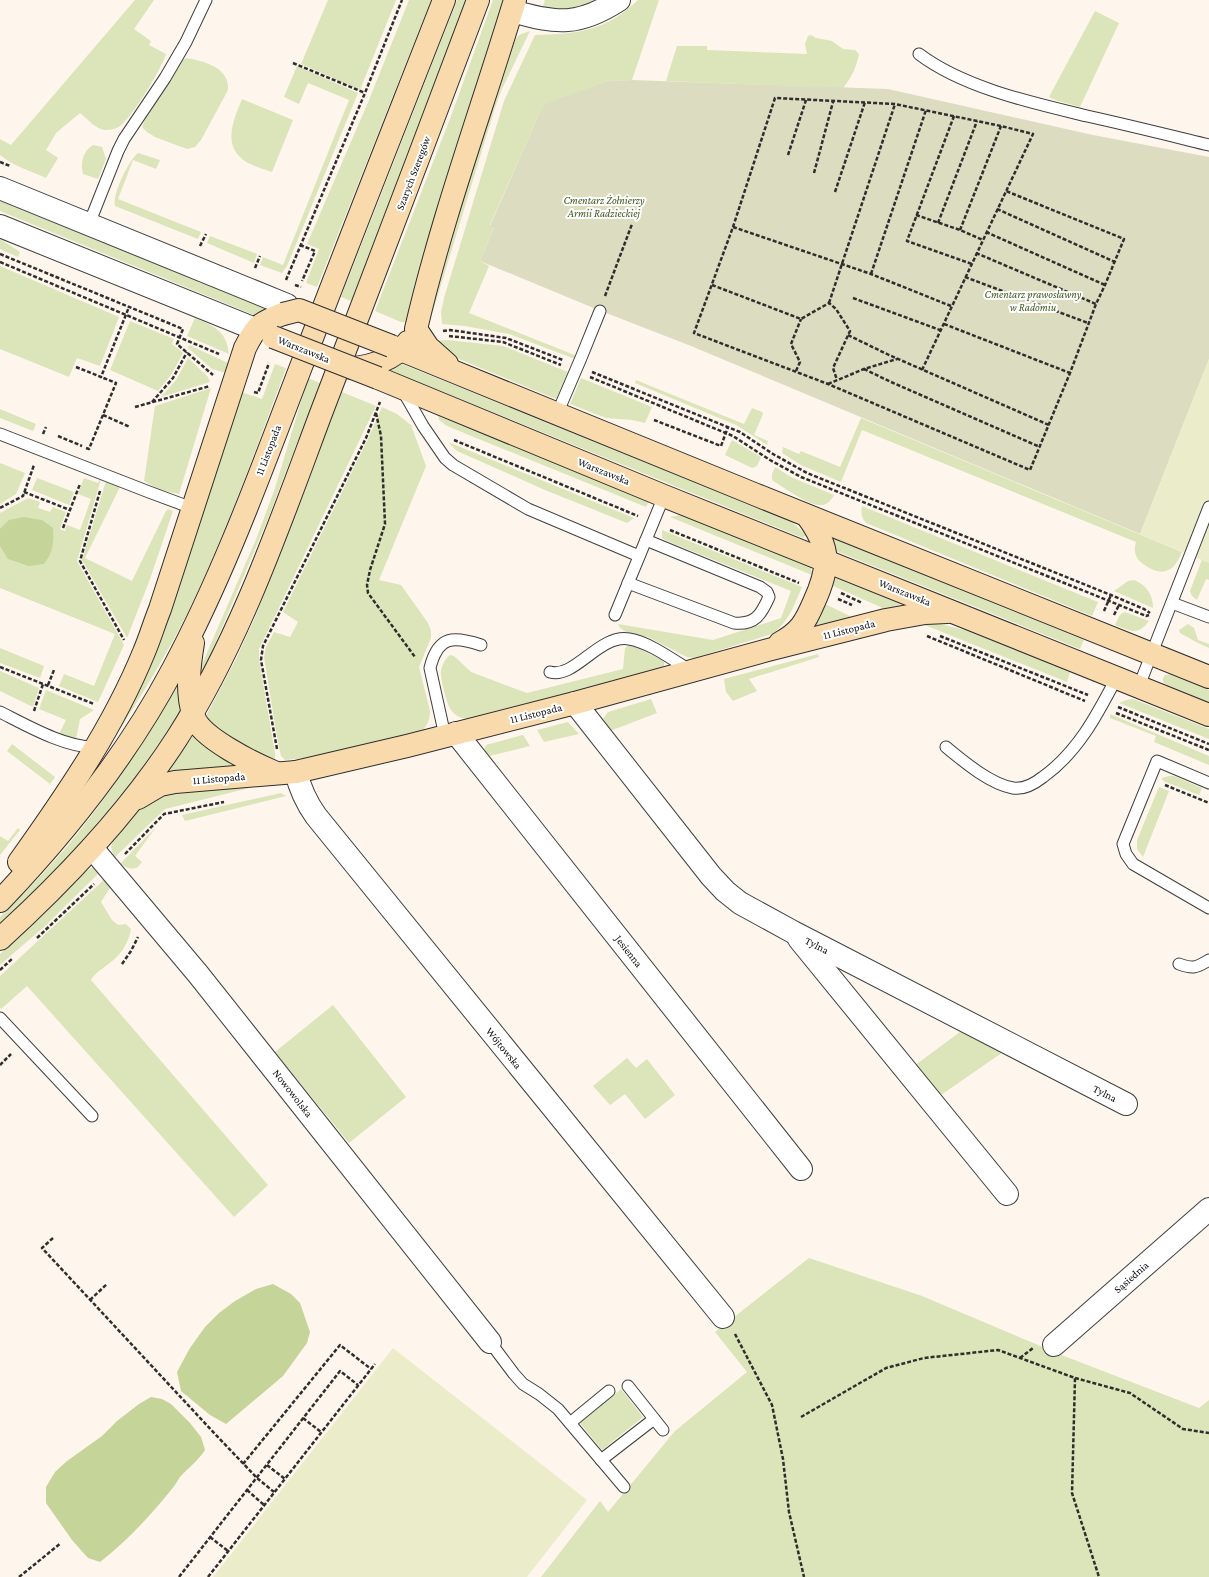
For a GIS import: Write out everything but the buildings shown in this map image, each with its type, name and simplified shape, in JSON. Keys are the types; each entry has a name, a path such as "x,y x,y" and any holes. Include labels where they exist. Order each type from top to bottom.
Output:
{"main road":[{"name":"11 Listopada","path":"0,901 57,837 105,775 153,704 198,620 230,548 444,0"},
{"name":"Szarych Szeregów","path":"347,346 478,0"},
{"path":"461,375 428,347 426,330 452,199 513,5"},
{"path":"0,887 61,802 95,747 130,683 144,652 240,360 264,333 261,324 290,310"},
{"name":"Warszawska","path":"290,310 386,372 400,387 664,496 1209,715"},
{"path":"386,372 412,337 426,330"},
{"name":"Warszawska","path":"264,333 351,368 386,372 461,375 807,516 1209,677"},
{"name":"11 Listopada","path":"0,939 60,882 92,848 151,776 193,712 218,665 252,589 347,346"},
{"path":"768,650 794,635 801,628 826,574 826,561 820,535 807,516"},
{"name":"11 Listopada","path":"123,811 139,798 160,785 175,782 286,773 450,735 897,617 952,611"},
{"path":"198,620 189,672 193,712 197,722 218,740 252,763 286,773"}],"street":[{"path":"513,5 546,20 575,20 595,13 619,0"},
{"name":"Warszawska","path":"0,188 89,224 290,310"},
{"name":"Warszawska","path":"0,226 264,333"},
{"name":"Tylna","path":"575,703 711,876 740,903 793,932 1126,1104"},
{"name":"Jesienna","path":"450,735 801,1169"},
{"name":"Wójtowska","path":"286,773 301,792 316,816 723,1317"},
{"name":"Nowowolska","path":"92,848 203,980 490,1342"},
{"path":"793,932 1007,1194"},
{"name":"Sąsiednia","path":"1054,1345 1209,1209"}],"lane":[{"path":"89,224 124,139 165,78 186,42 206,0"},
{"path":"919,54 929,62 953,74 997,92 1050,107 1209,145"},
{"path":"557,414 600,311"},
{"path":"400,387 423,426 445,458 453,465 528,509 639,556"},
{"path":"0,434 192,508"},
{"path":"615,615 664,496"},
{"path":"1138,686 1208,510"},
{"path":"628,583 734,623 744,624 756,619 763,610 768,597 767,592 760,587 646,540"},
{"path":"1172,603 1209,617"},
{"path":"550,672 557,674 565,672 605,644 621,638 628,638 645,644 692,671"},
{"path":"450,735 430,668 433,657 440,645 450,639 464,640 481,645"},
{"path":"946,747 976,771 1012,788 1022,788 1035,783 1056,768 1078,744 1103,704 1117,677"},
{"path":"0,712 66,742 80,747 95,747"},
{"path":"1209,783 1157,761 1123,844 1126,854 1133,864 1209,908"},
{"path":"1178,964 1190,968 1199,966 1209,960"},
{"path":"0,1018 92,1116"},
{"path":"490,1342 523,1384 540,1394 558,1409 624,1487"},
{"path":"628,1386 664,1430"},
{"path":"570,1422 609,1391"},
{"path":"601,1460 654,1419"}],"path":[{"path":"286,281 365,93 402,0"},
{"path":"293,63 365,93"},
{"path":"922,370 951,306 1033,134 895,104 775,98 733,227 694,333 828,384 1030,470 1070,373 1088,323 1124,239 1006,191"},
{"path":"788,155 806,100"},
{"path":"814,173 833,102"},
{"path":"835,192 865,102"},
{"path":"796,371 800,362 791,344 801,318 829,303 895,104"},
{"path":"871,274 926,110"},
{"path":"954,116 907,242 972,264"},
{"path":"938,223 977,121"},
{"path":"960,230 1001,126"},
{"path":"997,209 1115,262"},
{"path":"916,215 960,230 983,240"},
{"path":"600,311 632,224"},
{"path":"733,227 871,274 951,306"},
{"path":"986,232 1105,286"},
{"path":"198,252 206,234"},
{"path":"300,245 314,251 302,281"},
{"path":"0,254 183,329 178,344 218,379"},
{"path":"976,254 1096,304"},
{"path":"253,274 260,256"},
{"path":"0,262 221,355"},
{"path":"965,277 1088,323"},
{"path":"712,285 801,318"},
{"path":"853,298 940,330"},
{"path":"829,303 836,309 850,331 833,368 837,380"},
{"path":"101,377 129,307"},
{"path":"944,324 1070,373"},
{"path":"426,330 450,330 506,338 577,368 726,433 801,477 1146,616 1152,614 1111,594 807,473 773,454 740,432 728,427 577,368 503,342 440,334"},
{"path":"848,335 897,359 1049,425"},
{"path":"151,402 173,378 187,352"},
{"path":"828,384 864,369 897,359"},
{"path":"258,393 269,363"},
{"path":"58,436 89,449 116,383 76,367"},
{"path":"864,369 1040,447"},
{"path":"376,399 386,372"},
{"path":"386,372 387,406"},
{"path":"286,773 279,760 261,660 263,646 366,438 376,412 386,372"},
{"path":"135,407 216,384"},
{"path":"376,412 381,436 385,524 370,570 367,585 368,593 418,661 430,668"},
{"path":"103,415 130,427"},
{"path":"654,420 721,446 728,427"},
{"path":"423,426 853,606"},
{"path":"0,508 22,496 40,450"},
{"path":"63,528 86,468"},
{"path":"105,475 80,561 126,643"},
{"path":"24,492 70,510"},
{"path":"934,633 1209,750"},
{"path":"921,634 1209,744"},
{"path":"0,667 96,705"},
{"path":"48,685 54,670"},
{"path":"29,726 43,684"},
{"path":"1158,783 1209,803"},
{"path":"36,939 164,814 231,801"},
{"path":"122,964 139,935 146,911"},
{"path":"0,970 18,954"},
{"path":"53,1238 42,1248 243,1464 274,1492"},
{"path":"90,1300 107,1284"},
{"path":"723,1317 738,1337 772,1405 783,1459 789,1512 804,1577"},
{"path":"243,1464 340,1345 371,1369"},
{"path":"801,1417 886,1368 924,1358 998,1350 1075,1378 1130,1393 1183,1428 1209,1433"},
{"path":"208,1577 375,1364"},
{"path":"179,1577 340,1371 358,1385"},
{"path":"1075,1378 1072,1493 1099,1577"},
{"path":"303,1418 321,1432"},
{"path":"267,1465 285,1478"},
{"path":"247,1490 264,1505"},
{"path":"210,1537 228,1551"},
{"path":"19,1577 61,1543"}],"green space":[{"path":"135,0 154,0 134,29 151,41 149,45 166,54 152,82 130,116 117,128 105,130 95,126 80,113 56,133 46,150 58,158 46,178 16,165 0,155 0,139 11,145"},
{"path":"328,0 396,0 360,90 301,64"},
{"path":"409,0 431,0 317,287 306,283 319,249 307,244 369,100"},
{"path":"457,0 467,0 351,301 341,297"},
{"path":"493,0 505,0 407,322 401,322 375,311 451,116"},
{"path":"545,0 597,0 571,9 557,9 543,6"},
{"path":"638,0 659,0 632,80 609,81 538,116 490,225 494,228 480,261 489,266 469,313 577,356 575,359 509,334 465,326 442,324 441,312 444,298 504,101 535,35 578,32 591,29 614,18"},
{"path":"1095,11 1119,23 1080,107 1049,97"},
{"path":"530,31 501,91 495,108 430,321 442,265 507,49 519,35"},
{"path":"811,35 816,38 832,41 843,49 855,50 859,54 853,72 843,88 666,81 677,46 707,46 707,50 807,54 805,44 808,36"},
{"path":"186,58 201,61 215,67 221,71 228,82 228,90 201,140 195,147 187,149 155,137 142,127 147,115 169,84 181,61"},
{"path":"297,66 358,93 287,266 282,273 260,265 263,257 283,265 349,100 308,83 299,104 284,97"},
{"name":"Cmentarz prawosławny w Radomiu","path":"632,80 888,89 1093,135 1209,157 1209,359 1140,534 691,346 480,261 494,228 490,226 538,116 546,103 609,81"},
{"path":"242,99 293,120 272,172 248,163 234,150 232,142 233,125"},
{"path":"93,145 102,147 106,159 98,179 83,174 82,170 83,158"},
{"path":"138,153 160,160 156,169 133,160 118,199 201,232 198,239 115,206 116,194 122,178 130,163"},
{"path":"0,201 198,281 199,283 265,308 268,311 264,319 0,211"},
{"path":"210,236 257,254 254,263 207,243"},
{"path":"0,239 20,252 18,257 0,249"},
{"path":"0,266 119,317 100,366 77,358 69,377 0,349"},
{"path":"195,318 214,327 222,334 229,354 187,336"},
{"path":"130,321 174,339 172,344 183,353 171,375 158,391 110,370"},
{"path":"447,340 503,346 568,372 556,399 454,357 436,341"},
{"path":"189,345 228,363 226,373 212,369 188,348"},
{"path":"188,358 208,377 210,382 161,397 176,380"},
{"path":"1209,359 1209,563 1140,534"},
{"path":"392,360 792,522 806,535 803,538 384,368"},
{"path":"275,364 286,368 239,494 214,555 186,616 165,655 94,770 164,630 241,392 262,399"},
{"path":"308,378 320,383 267,521 205,668 199,678 200,669 257,537 275,488"},
{"path":"581,378 652,407 645,423 632,420 606,418 570,404"},
{"path":"636,380 744,424 752,408 762,412 763,414 754,435 768,441 767,445 736,425 635,383"},
{"path":"211,388 179,494 160,490 144,481 155,406"},
{"path":"342,392 376,406 259,649 259,660 275,759 220,731 212,726 206,716 237,657 256,615"},
{"path":"382,407 397,414 411,425 426,466 379,580 401,585 428,623 431,631 431,638 419,667 430,711 429,720 421,732 314,757 285,760 281,756 278,743 264,657 266,647 274,632 290,637 298,622 283,612 368,439"},
{"path":"0,409 36,424 33,431 0,418"},
{"path":"438,416 649,501 646,507 447,426 439,420"},
{"path":"861,418 1182,552 1172,568 1163,572 1152,570 1137,558 1135,553 1136,542 862,430 841,482 801,465 782,453 783,447 799,454 801,451 840,467"},
{"path":"732,440 761,457 757,466 752,468 725,455"},
{"path":"448,442 634,518 627,523 545,490 457,451"},
{"path":"0,463 25,473 16,494 0,504"},
{"path":"775,467 791,477 834,495 827,504 823,505 818,505 804,500 772,480 772,474"},
{"path":"37,478 74,492 69,505 32,490"},
{"path":"84,478 98,483 100,478 101,479 77,561 124,645 98,702 59,686 64,674 94,686 115,634 0,588 0,513 28,498 40,502 38,508 50,512 53,507 66,512 60,529 65,531 67,525 80,530 91,499 78,494"},
{"path":"106,481 120,487 85,558 132,581 166,511 169,509 173,511 150,579 127,638 82,560"},
{"path":"862,506 1098,602 1092,616 866,523 862,515"},
{"path":"685,515 811,567 812,575 670,517"},
{"path":"24,517 42,520 53,528 52,547 44,564 29,566 8,559 0,546 0,529 9,520"},
{"path":"662,530 802,587 787,619 772,634 694,658 687,657 648,637 629,634 620,628 618,624 713,640 781,618 791,591 667,541 662,538"},
{"path":"833,538 1084,640 1080,649 836,551"},
{"path":"1209,541 1209,580 1206,579 1197,600 1192,596 1190,591"},
{"path":"834,577 901,604 885,609 831,585"},
{"path":"1134,580 1145,587 1148,591 1152,598 1153,608 1114,591 1128,581"},
{"path":"823,603 854,618 815,628 812,626"},
{"path":"1125,612 1149,621 1141,629 1134,631 1115,625 1120,615"},
{"path":"922,624 940,624 965,630 1070,672 1067,682"},
{"path":"1188,624 1194,628 1198,640 1209,644 1209,648 1180,633 1179,630"},
{"path":"628,646 633,646 662,660 664,662 664,666 660,669 467,719 454,714 451,710 441,674 443,664 450,655 454,656 471,672 527,693 623,669 625,648"},
{"path":"0,648 44,666 40,678 0,663"},
{"path":"818,654 819,657 749,679 757,691 733,701 726,692 724,679"},
{"path":"0,671 39,688 33,707 0,691"},
{"path":"1171,674 1209,690 1209,702 1166,685 1163,682 1163,678 1165,675"},
{"path":"177,685 180,712 132,782 58,869 0,926 0,917 64,850 116,782"},
{"path":"46,690 94,710 80,719 76,739 59,734 66,720 39,709"},
{"path":"651,699 657,713 610,731 665,799 661,803 602,720 608,712"},
{"path":"1133,699 1209,729 1209,739 1119,703"},
{"path":"1110,714 1209,756 1209,765 1154,742 1156,736 1110,718"},
{"path":"568,722 579,734 544,742 537,730"},
{"path":"523,735 530,746 485,757 483,753 486,745"},
{"path":"193,736 195,736 246,767 167,773"},
{"path":"12,744 55,777 50,784 7,751"},
{"path":"1174,776 1202,788 1199,795 1163,781 1162,778"},
{"path":"253,787 165,809 114,858 111,847 113,840 137,811 146,803 165,794"},
{"path":"1159,787 1169,791 1143,857 1137,849 1137,840"},
{"path":"281,793 286,796 185,821 182,815"},
{"path":"156,827 135,856 142,862 140,865 132,869 120,864"},
{"path":"18,828 20,830 0,855 0,836 8,841"},
{"path":"93,867 102,870 45,926 0,965 0,954 46,912 85,872"},
{"path":"108,876 113,883 101,902 112,920 118,925 126,924 131,929 126,945 120,954 112,962 96,973 91,980 268,1185 234,1217 27,986 1,1009 0,1008 0,976"},
{"path":"333,1005 406,1097 349,1143 275,1052"},
{"path":"964,1029 1006,1050 938,1097 914,1066"},
{"path":"627,1058 636,1068 647,1059 675,1095 645,1119 625,1094 610,1105 593,1086"},
{"path":"809,1258 922,1296 1064,1356 1199,1408 1209,1400 1209,1577 541,1577 600,1501 608,1512 675,1431 747,1372 715,1332"},
{"path":"273,1284 291,1294 300,1303 310,1332 307,1343 283,1376 226,1424 210,1415 181,1391 177,1372 190,1348 205,1327 219,1313 235,1301 256,1289"},
{"path":"393,1348 587,1500 527,1577 213,1577"},
{"path":"621,1389 643,1417 602,1450 580,1423"},
{"path":"151,1397 162,1399 171,1404 190,1423 201,1437 205,1450 180,1477 174,1487 155,1509 119,1546 100,1562 88,1558 72,1540 46,1503 46,1487 55,1472 67,1461 102,1436 117,1421 139,1404"}],"park label":[{"name":"Cmentarz Żołnierzy Armii Radzieckiej","path":"604,206"}]}
